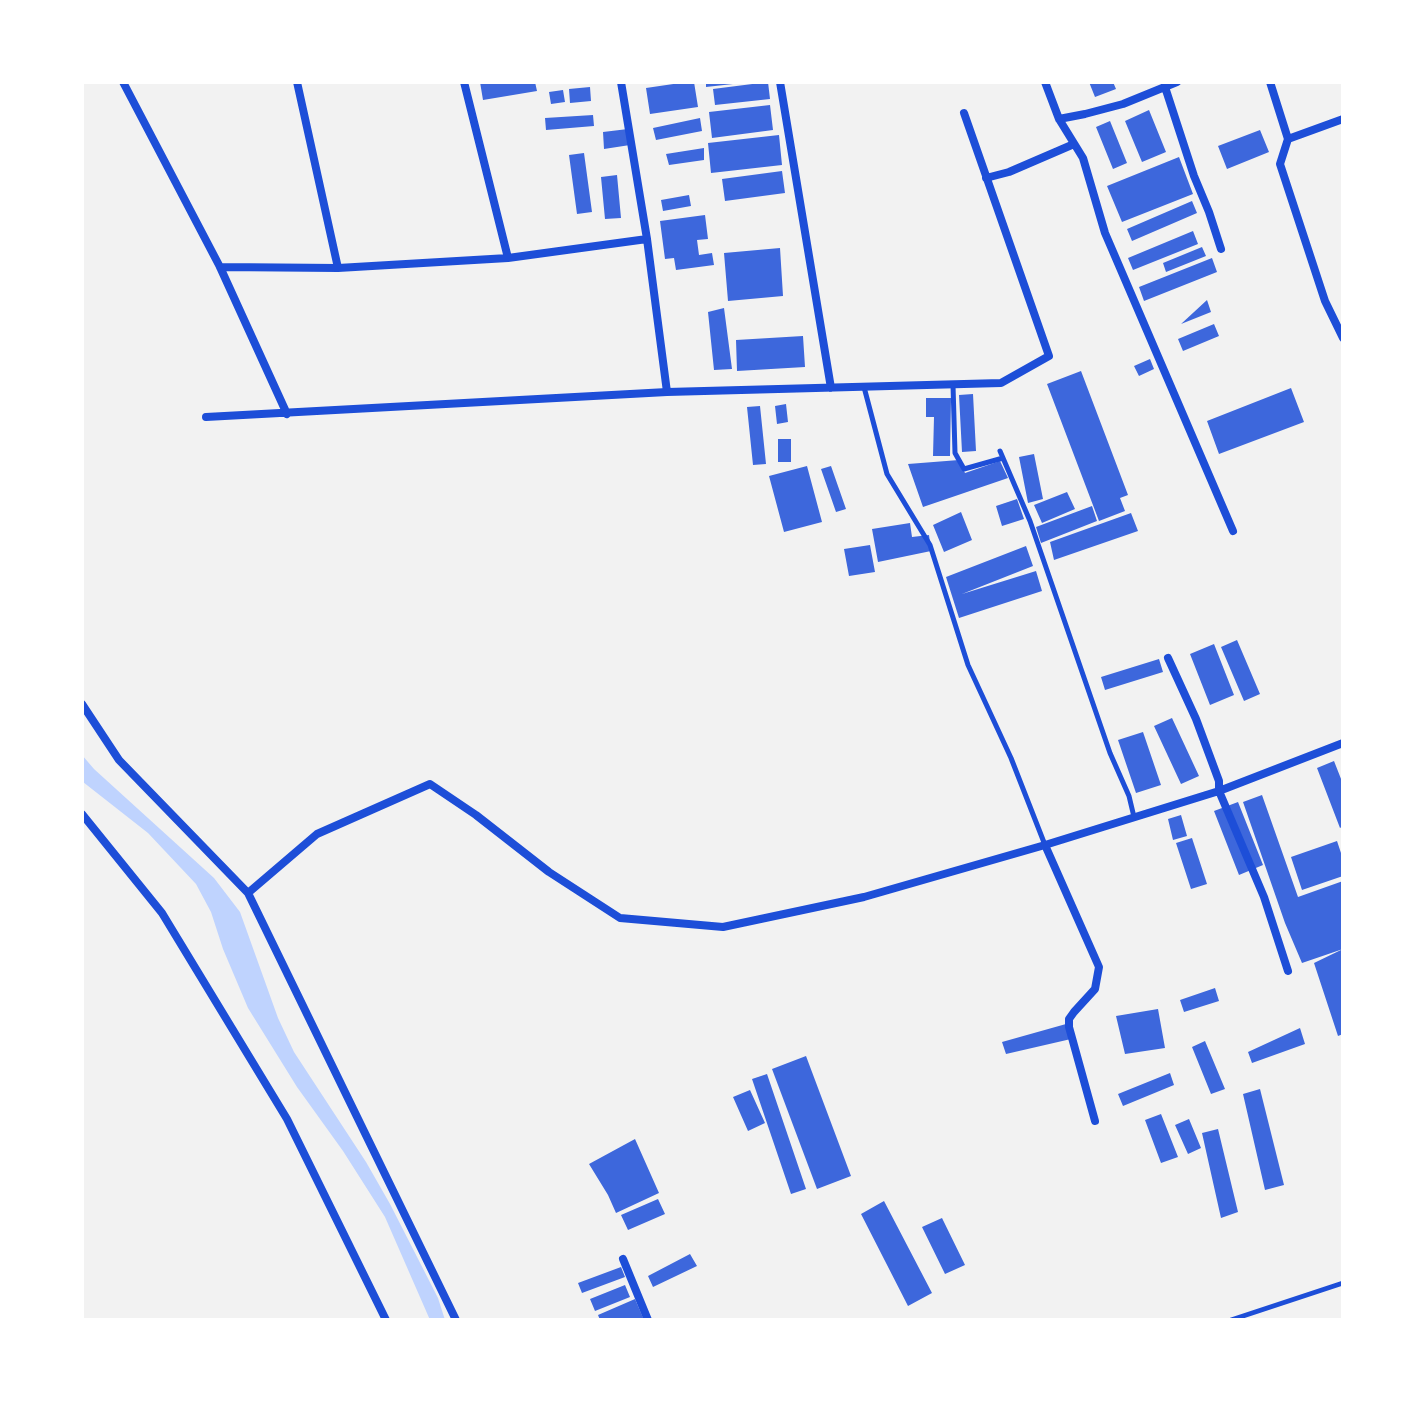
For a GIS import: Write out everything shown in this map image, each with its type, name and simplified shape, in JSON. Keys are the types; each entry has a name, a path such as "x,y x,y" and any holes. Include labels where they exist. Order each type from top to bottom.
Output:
{"street":[{"path":"123,82 220,267 287,414"},
{"path":"297,82 338,268"},
{"path":"464,82 508,258"},
{"path":"621,82 647,239 667,392"},
{"path":"780,82 831,388"},
{"path":"1045,82 1059,119 1083,158 1105,233 1233,531"},
{"path":"1059,119 1123,104 1177,82"},
{"path":"1270,82 1288,139 1280,164 1325,301 1343,338"},
{"path":"1165,87 1221,249"},
{"path":"206,417 667,392 1001,383 1049,356 964,113"},
{"path":"1288,139 1343,119"},
{"path":"986,178 1009,172 1074,144"},
{"path":"220,267 338,268 508,258 647,239"},
{"path":"1168,658 1196,719 1219,781 1219,791 1264,897 1288,971"},
{"path":"82,704 119,760 248,893 456,1320"},
{"path":"248,893 317,834 430,784 476,815 549,872 620,918 723,927 864,897 1045,845 1219,791 1343,743"},
{"path":"82,814 162,913 287,1119 386,1320"},
{"path":"1045,845 1099,967 1095,989 1069,1019 1095,1121"},
{"path":"623,1259 648,1320"}],"lane":[{"path":"953,384 955,453 964,469 1003,458"},
{"path":"864,387 887,474 930,545 968,665 1011,758 1045,845"},
{"path":"1000,451 1030,521 1134,817"},
{"path":"1231,1320 1343,1283"}],"water":[{"path":"82,755 214,878 240,912 278,1018 294,1052 390,1204 438,1298 445,1320 430,1320 385,1217 248,1008 211,912 196,884 148,833 83,782"}],"building":[{"path":"480,82 535,82 537,91 483,100"},
{"path":"694,82 698,107 650,114 646,88"},
{"path":"706,82 733,82 733,84 706,87"},
{"path":"768,82 770,99 715,105 713,89"},
{"path":"1089,82 1113,82 1116,89 1095,97"},
{"path":"590,87 591,101 570,103 569,89"},
{"path":"563,90 565,102 551,104 549,92"},
{"path":"770,105 773,130 712,138 709,112"},
{"path":"1149,110 1166,152 1142,162 1125,121"},
{"path":"593,115 594,126 546,130 545,118"},
{"path":"700,118 702,131 656,140 653,128"},
{"path":"1110,121 1127,163 1113,169 1096,127"},
{"path":"628,129 630,145 604,149 603,132"},
{"path":"1260,130 1269,152 1227,169 1218,146"},
{"path":"779,135 782,165 711,173 708,143"},
{"path":"704,148 704,160 669,165 666,154"},
{"path":"584,153 592,212 577,214 569,155"},
{"path":"1179,157 1193,194 1122,222 1107,186"},
{"path":"782,171 785,193 725,201 722,179"},
{"path":"617,175 621,218 605,219 601,177"},
{"path":"689,195 691,206 663,211 661,200"},
{"path":"1192,201 1197,213 1132,241 1127,229"},
{"path":"705,215 708,239 697,240 699,255 712,253 714,265 676,270 674,258 665,259 660,221"},
{"path":"1193,231 1198,244 1133,270 1128,258"},
{"path":"1202,247 1206,256 1166,272 1163,263"},
{"path":"780,248 783,296 728,301 724,253"},
{"path":"1212,258 1217,272 1144,301 1139,287"},
{"path":"1207,300 1211,312 1181,324"},
{"path":"724,308 732,369 714,370 708,312"},
{"path":"1214,324 1219,336 1183,351 1178,339"},
{"path":"803,336 805,367 737,371 736,340"},
{"path":"1150,359 1154,369 1139,376 1134,366"},
{"path":"1081,371 1128,495 1120,498 1125,511 1099,521 1047,384"},
{"path":"1291,388 1304,422 1219,454 1207,421"},
{"path":"973,394 976,451 962,452 959,395"},
{"path":"926,398 951,398 950,456 933,456 934,417 926,417"},
{"path":"786,404 788,422 777,424 775,406"},
{"path":"760,406 766,464 753,465 747,407"},
{"path":"778,439 791,439 791,462 778,462"},
{"path":"1034,454 1043,499 1028,503 1019,457"},
{"path":"959,460 965,473 1000,461 1008,478 923,507 908,464"},
{"path":"807,466 822,522 784,532 769,476"},
{"path":"831,466 846,509 836,512 821,469"},
{"path":"1067,492 1075,509 1042,523 1034,505"},
{"path":"1017,499 1024,519 1002,526 996,506"},
{"path":"1092,506 1097,521 1041,543 1036,527"},
{"path":"961,512 972,540 944,552 933,525"},
{"path":"1131,513 1138,531 1054,560 1050,542"},
{"path":"910,523 912,537 929,535 931,551 878,562 872,529"},
{"path":"870,545 875,572 849,576 844,549"},
{"path":"1026,546 1033,566 962,594 1036,571 1042,591 959,618 946,577"},
{"path":"1237,640 1260,694 1244,701 1221,647"},
{"path":"1214,644 1234,695 1210,705 1190,654"},
{"path":"1159,659 1163,672 1105,690 1101,677"},
{"path":"1172,718 1199,776 1181,784 1154,726"},
{"path":"1143,732 1161,785 1136,793 1118,740"},
{"path":"1334,761 1343,784 1343,826 1340,828 1317,768"},
{"path":"1262,795 1298,897 1343,881 1343,949 1302,963 1243,802"},
{"path":"1238,802 1263,865 1239,875 1214,811"},
{"path":"1181,815 1187,836 1173,840 1168,819"},
{"path":"1192,838 1207,884 1191,889 1176,843"},
{"path":"1337,841 1343,859 1343,876 1302,890 1291,857"},
{"path":"1343,949 1343,1034 1338,1036 1314,963"},
{"path":"1215,988 1219,1001 1184,1012 1180,1000"},
{"path":"1158,1009 1165,1048 1125,1054 1116,1016"},
{"path":"1066,1024 1071,1039 1006,1054 1002,1042"},
{"path":"1300,1028 1305,1044 1252,1063 1248,1052"},
{"path":"1205,1041 1225,1089 1211,1094 1192,1047"},
{"path":"806,1056 851,1176 817,1189 772,1069"},
{"path":"1170,1073 1174,1085 1123,1106 1118,1094"},
{"path":"767,1074 806,1189 791,1194 752,1079"},
{"path":"1260,1089 1284,1185 1265,1190 1243,1094"},
{"path":"750,1090 765,1123 748,1131 733,1097"},
{"path":"1161,1114 1178,1157 1161,1163 1145,1120"},
{"path":"1189,1119 1201,1148 1188,1154 1175,1125"},
{"path":"1218,1129 1238,1212 1221,1218 1202,1133"},
{"path":"635,1139 659,1193 616,1213 589,1164"},
{"path":"658,1199 665,1214 628,1230 621,1215"},
{"path":"884,1201 932,1293 908,1306 861,1214"},
{"path":"942,1218 965,1265 945,1274 922,1227"},
{"path":"690,1254 697,1266 653,1287 648,1276"},
{"path":"621,1267 625,1277 582,1293 578,1283"},
{"path":"625,1285 630,1297 595,1311 590,1299"},
{"path":"635,1299 644,1320 600,1320 598,1315"}]}
